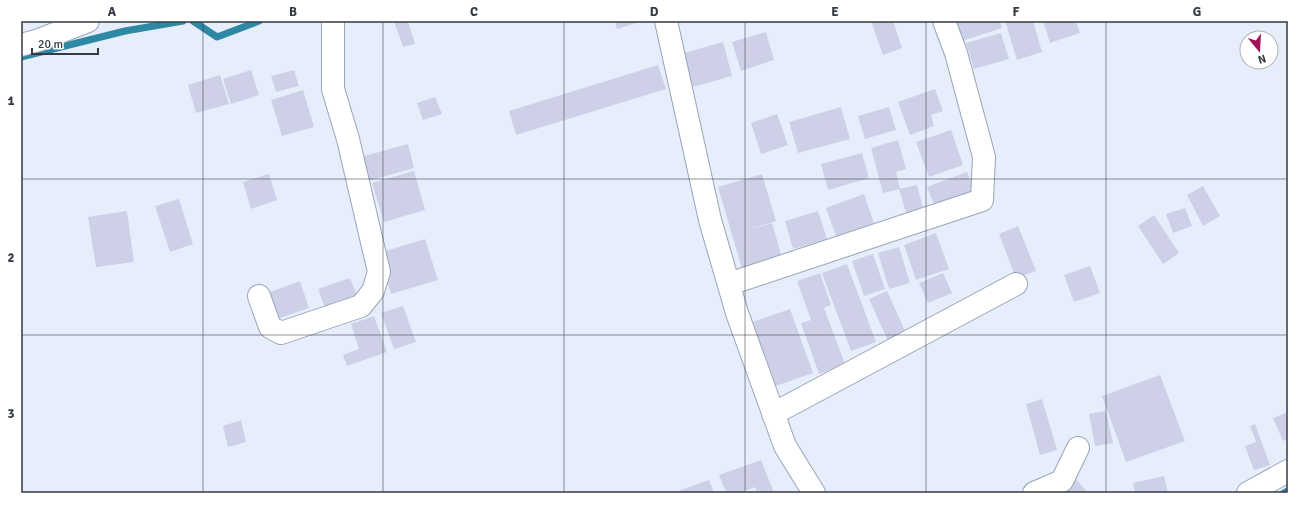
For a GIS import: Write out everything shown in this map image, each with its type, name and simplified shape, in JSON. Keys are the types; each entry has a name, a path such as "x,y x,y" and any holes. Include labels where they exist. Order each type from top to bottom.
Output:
{"street":[{"path":"21,45 39,40 88,21"},
{"path":"259,296 270,327 281,333 361,306 373,291 379,272 349,146 333,89 332,21"},
{"path":"730,284 982,200 984,157 956,52 944,21"},
{"path":"670,22 710,220 738,313 785,446 814,493"},
{"path":"773,414 1016,284"},
{"path":"1034,493 1062,481 1078,448"},
{"path":"1248,493 1288,471"}],"building":[{"path":"394,21 408,21 415,44 403,47"},
{"path":"615,21 643,21 617,29"},
{"path":"871,21 893,21 902,48 883,55"},
{"path":"952,21 1000,21 1002,28 959,42"},
{"path":"1005,21 1033,21 1042,52 1017,60"},
{"path":"1043,21 1076,21 1080,33 1050,43"},
{"path":"766,32 774,60 741,71 732,42"},
{"path":"1001,33 1009,59 974,69 966,43"},
{"path":"723,42 732,76 693,87 684,53"},
{"path":"658,65 666,89 516,135 509,111"},
{"path":"251,70 259,95 231,104 223,79"},
{"path":"294,70 299,86 276,92 271,76"},
{"path":"220,75 229,104 196,113 188,85"},
{"path":"935,89 943,111 931,115 934,126 910,135 898,102"},
{"path":"303,90 314,127 282,136 271,100"},
{"path":"435,97 442,114 423,120 417,103"},
{"path":"841,107 850,139 798,153 789,122"},
{"path":"889,107 896,130 865,139 858,116"},
{"path":"777,114 788,145 761,154 751,123"},
{"path":"951,130 963,165 929,177 916,142"},
{"path":"898,140 906,169 896,172 900,189 883,193 871,148"},
{"path":"408,144 414,168 368,181 361,157"},
{"path":"862,153 869,178 828,190 821,164"},
{"path":"414,171 425,210 384,222 372,183"},
{"path":"967,172 977,197 937,212 927,187"},
{"path":"269,174 277,200 251,209 243,182"},
{"path":"762,174 776,221 746,230 772,223 783,261 743,272 718,187"},
{"path":"917,185 924,212 907,216 899,189"},
{"path":"1203,186 1220,216 1203,226 1187,195"},
{"path":"864,194 874,223 836,236 826,208"},
{"path":"179,199 193,244 170,252 155,206"},
{"path":"1185,208 1192,226 1173,233 1166,214"},
{"path":"127,211 134,262 96,267 88,217"},
{"path":"818,211 827,239 793,249 785,221"},
{"path":"1154,215 1179,253 1163,264 1138,226"},
{"path":"1018,226 1036,271 1016,278 999,234"},
{"path":"936,233 949,269 916,280 904,245"},
{"path":"425,239 438,280 391,294 379,253"},
{"path":"899,247 910,283 889,289 878,253"},
{"path":"873,254 885,289 864,296 852,261"},
{"path":"847,264 876,342 851,351 822,273"},
{"path":"1090,266 1100,293 1074,302 1064,275"},
{"path":"820,273 831,305 824,308 845,364 819,374 801,323 811,320 797,281"},
{"path":"943,273 952,293 928,303 919,283"},
{"path":"350,278 358,298 326,310 318,289"},
{"path":"300,281 309,308 277,319 268,293"},
{"path":"887,291 906,333 888,341 869,299"},
{"path":"403,306 416,342 394,349 381,313"},
{"path":"790,309 813,373 770,388 747,324"},
{"path":"374,316 387,352 347,366 343,355 359,349 351,324"},
{"path":"1160,375 1185,441 1126,462 1102,396"},
{"path":"1042,399 1057,450 1040,455 1026,404"},
{"path":"1106,411 1113,443 1095,446 1089,414"},
{"path":"1288,412 1288,439 1283,441 1273,418"},
{"path":"241,420 246,442 228,447 223,426"},
{"path":"1255,424 1270,465 1254,470 1245,446 1256,442 1250,426"},
{"path":"761,460 774,493 758,493 755,487 739,493 726,493 719,475"},
{"path":"1164,476 1168,493 1135,493 1133,483"},
{"path":"1076,479 1088,493 1059,493"},
{"path":"709,480 714,493 673,493"}],"waterway":[{"path":"21,57 125,31 183,21"},
{"path":"193,21 217,37 259,21"},
{"path":"1284,493 1288,491"}]}
